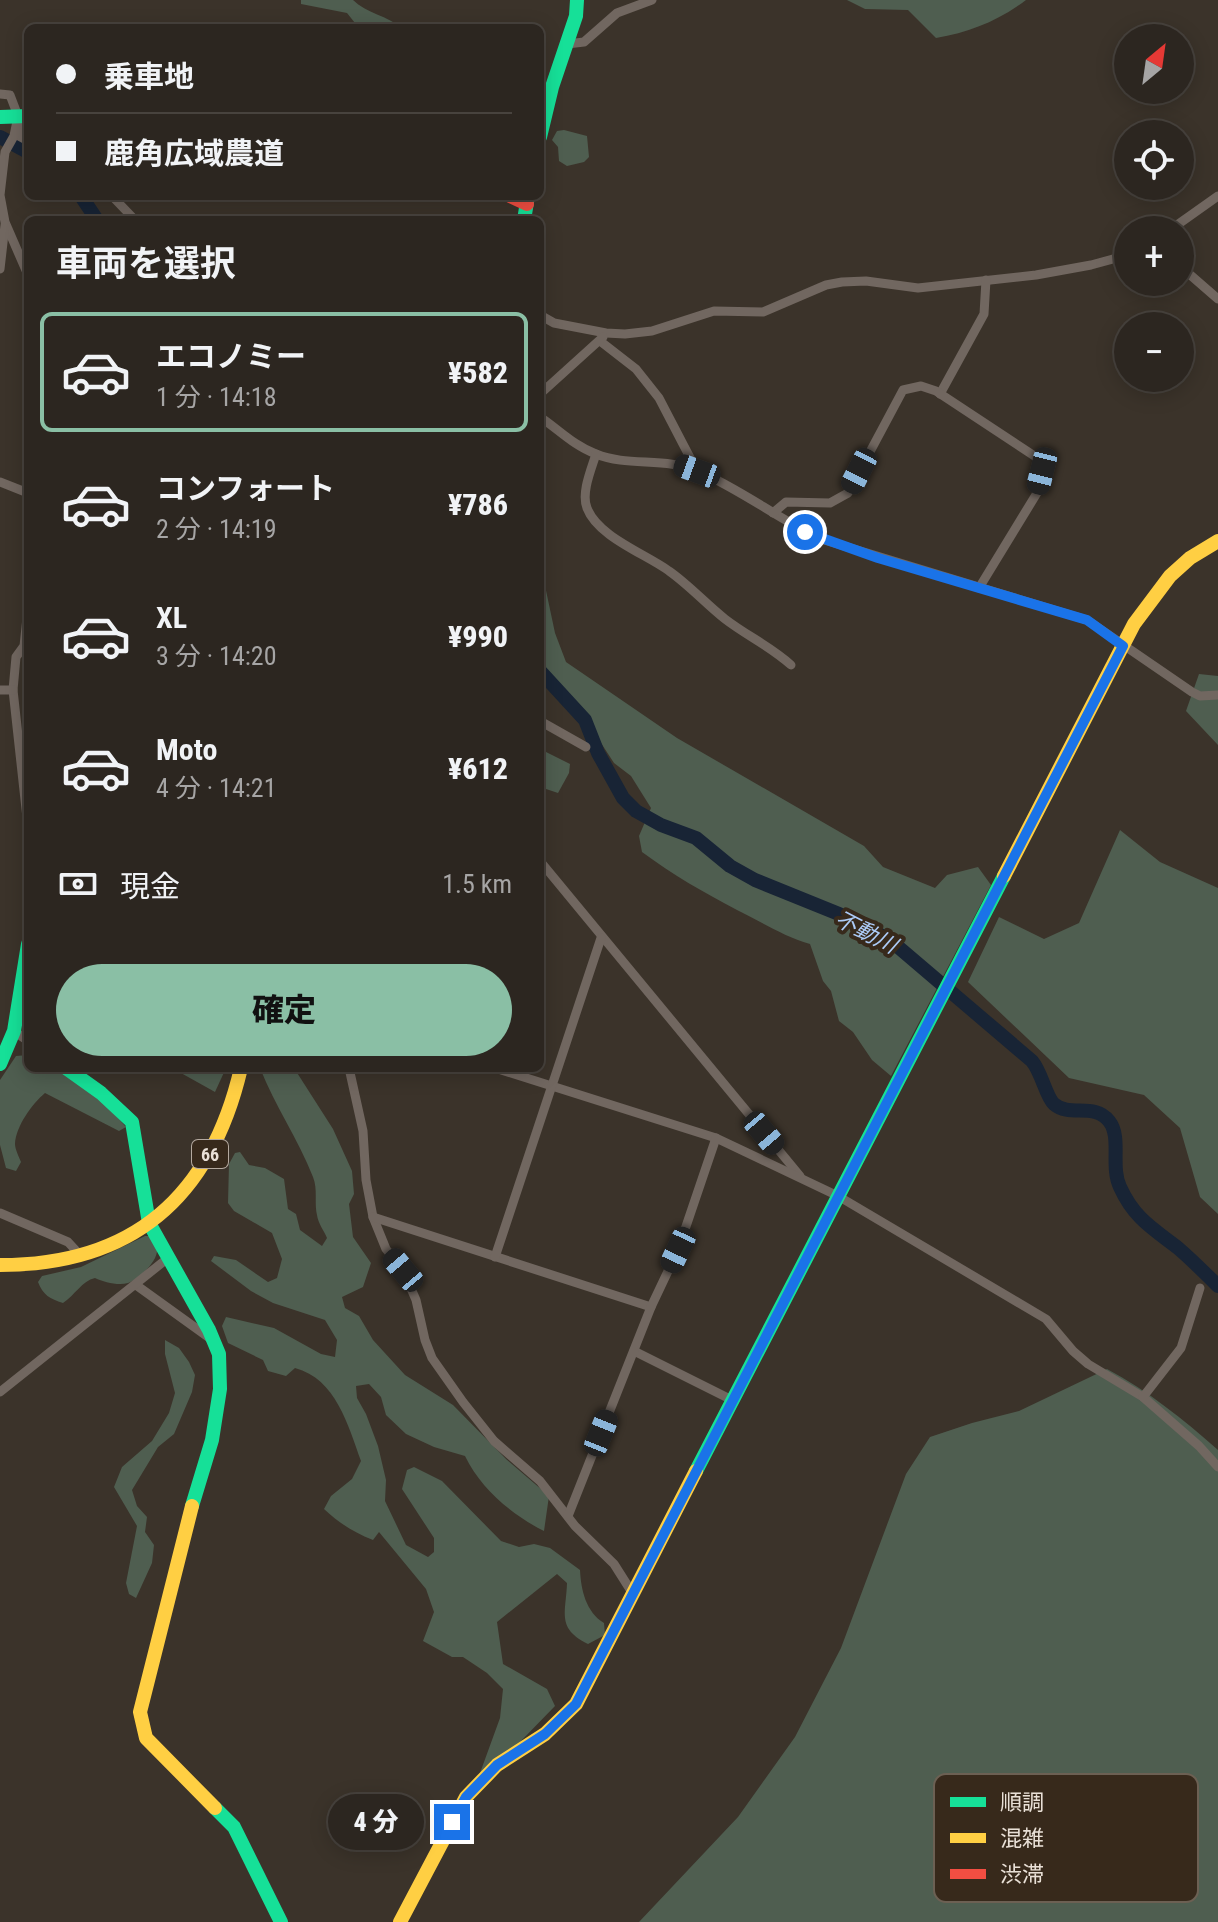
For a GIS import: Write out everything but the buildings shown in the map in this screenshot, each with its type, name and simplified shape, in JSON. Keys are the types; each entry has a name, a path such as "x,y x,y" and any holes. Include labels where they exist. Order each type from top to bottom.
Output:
{"street":[{"path":"544,120 576,16 577,0"},
{"path":"567,44 584,42 617,13 652,0"},
{"path":"0,94 10,95 23,116 19,136 24,139"},
{"path":"0,117 23,116"},
{"path":"23,116 5,151 0,195 5,222 24,266"},
{"path":"1190,216 1218,196"},
{"path":"116,200 131,216"},
{"path":"0,269 5,222"},
{"path":"544,317 603,337 652,331 714,311 763,312 826,285 842,282 866,281 918,288 1091,265 1114,259"},
{"path":"1194,278 1218,299"},
{"path":"940,394 984,314 986,280"},
{"path":"544,390 603,337"},
{"path":"603,337 636,369 659,398 697,471"},
{"path":"773,513 786,502 830,503 848,493 903,390 921,386 940,394 1039,459 1042,471 1037,493 979,588"},
{"path":"544,420 570,440 596,454 681,464 763,504 790,525 821,539 1087,620 1192,692 1200,696 1218,695"},
{"path":"596,454 585,499 587,510 596,521 626,547 669,571 723,617 774,650 791,665"},
{"path":"0,482 24,491"},
{"path":"400,1922 466,1797 497,1765 545,1734 576,1704 1134,624 1158,587 1189,558 1218,541"},
{"path":"23,730 13,690 16,657 24,649"},
{"path":"0,690 13,690"},
{"path":"544,723 586,747"},
{"path":"544,866 805,1182"},
{"path":"495,1257 601,938"},
{"path":"0,1064 14,1031 24,969"},
{"path":"14,1031 24,1038"},
{"path":"72,1072 101,1093 132,1122 149,1223 219,1354 220,1389 212,1440 187,1524 140,1712 146,1738 234,1827 281,1922"},
{"name":"66","path":"0,1265 63,1261 149,1223 192,1183 201,1170 226,1121 240,1072"},
{"path":"350,1072 363,1131 366,1180 373,1217 386,1249 408,1280 432,1358 494,1441 540,1481 575,1526 614,1564 633,1594"},
{"path":"507,1072 716,1138 838,1196 1046,1319 1088,1364 1143,1397 1218,1467"},
{"path":"568,1516 651,1307 678,1250 716,1138"},
{"path":"0,1213 68,1242 80,1255"},
{"path":"373,1217 651,1307"},
{"path":"0,1392 168,1258"},
{"path":"136,1285 214,1342"},
{"path":"1143,1397 1181,1348 1200,1288"},
{"path":"634,1351 732,1400"}],"green space":[{"path":"301,0 353,0 396,24 356,24 347,13 301,4"},
{"path":"847,0 1026,0 983,25 936,38 908,10 865,9"},
{"path":"557,131 587,136 589,157 584,162 567,166 559,161 558,147 552,140"},
{"path":"544,581 555,633 566,662 677,738 864,846 883,867 935,888 947,875 978,867 991,885 891,1076 872,1060 853,1032 839,1021 831,991 823,981 810,944 712,897 642,852 639,836 651,808 631,776 614,763 588,723 544,670"},
{"path":"1199,674 1218,676 1218,745 1186,711"},
{"path":"544,751 570,764 569,773 558,793 544,788"},
{"path":"1120,830 1160,862 1218,888 1218,1214 1200,1197 1180,1128 1144,1095 1069,1078 968,982 999,917 1044,939 1079,923"},
{"path":"24,1055 24,1072 61,1072 73,1079 126,1127 119,1131 45,1093 30,1109 18,1130 15,1144 21,1162 16,1171 6,1168 0,1145 0,1080 16,1056"},
{"path":"179,1072 224,1072 215,1092"},
{"path":"262,1072 297,1072 333,1129 352,1171 354,1194 349,1204 353,1237 371,1263 363,1287 342,1297 345,1308 359,1316 373,1340 405,1375 453,1405 506,1459 549,1496 544,1531 498,1500 465,1456 406,1434 386,1415 381,1397 369,1384 356,1386 357,1398 378,1446 386,1480 385,1501 406,1545 428,1557 434,1552 434,1538 402,1489 407,1470 414,1467 442,1481 501,1541 519,1547 534,1544 550,1548 580,1570 586,1600 593,1613 604,1623 605,1635 588,1644 571,1632 565,1619 567,1583 557,1574 497,1622 503,1664 547,1689 555,1706 519,1743 480,1773 500,1718 503,1689 487,1673 463,1657 452,1657 423,1641 434,1612 426,1589 379,1532 373,1540 347,1527 324,1509 331,1496 352,1479 361,1461 345,1419 330,1393 321,1382 295,1368 286,1376 268,1371 263,1360 228,1343 222,1326 226,1317 274,1328 321,1354 335,1357 337,1340 325,1320 273,1303 251,1291 211,1261 214,1256 236,1260 268,1282 277,1278 282,1259 272,1233 234,1211 228,1203 229,1164 235,1153 240,1152 249,1165 265,1168 284,1179 288,1209 296,1214 300,1230 322,1246 327,1238 318,1218 313,1177"},
{"path":"145,1236 152,1236 157,1253 143,1274 132,1281 116,1284 95,1278 63,1303 48,1296 38,1282 42,1276 81,1267"},
{"path":"165,1340 179,1348 195,1375 192,1392 174,1434 158,1447 132,1490 137,1506 147,1517 145,1532 154,1545 152,1563 136,1598 129,1594 126,1583 137,1526 114,1487 122,1467 152,1441 169,1413 175,1393 165,1354"},
{"path":"1107,1369 1165,1406 1218,1450 1218,1922 639,1922 738,1817 795,1737 841,1648 906,1474 930,1437 1019,1411"}],"waterway":[{"name":"不動川","path":"0,137 24,150"},
{"name":"不動川","path":"84,200 94,216"},
{"name":"不動川","path":"544,675 585,720 598,753 623,798 636,811 661,825 696,838 730,866 755,880 839,914 890,940 1032,1061 1054,1104 1067,1110 1103,1115 1113,1128 1117,1179 1131,1207 1218,1286"}],"traffic: fast":[{"path":"544,120 576,16 577,0"},
{"path":"0,117 24,116"},
{"path":"525,216 527,200"},
{"path":"696,1471 1004,876"},
{"path":"0,1064 14,1031 24,969"},
{"path":"72,1072 101,1093 132,1122 149,1223 209,1330 219,1354 220,1389 212,1440 192,1506"},
{"path":"215,1808 234,1827 281,1922"}],"traffic: slow":[{"path":"1004,876 1134,624 1170,576 1190,558 1218,541"},
{"path":"0,1265 48,1262 90,1252 127,1236 160,1214 187,1187 210,1153 228,1113 240,1072"},
{"path":"400,1922 466,1797 497,1765 545,1734 576,1704 696,1471"},
{"path":"192,1506 140,1712 146,1738 215,1808"}],"traffic: jam":[{"path":"518,200 527,204"}],"route":[{"path":"452,1822 466,1797 497,1765 545,1734 576,1704 1123,646 1087,620 878,558 805,532"}]}
